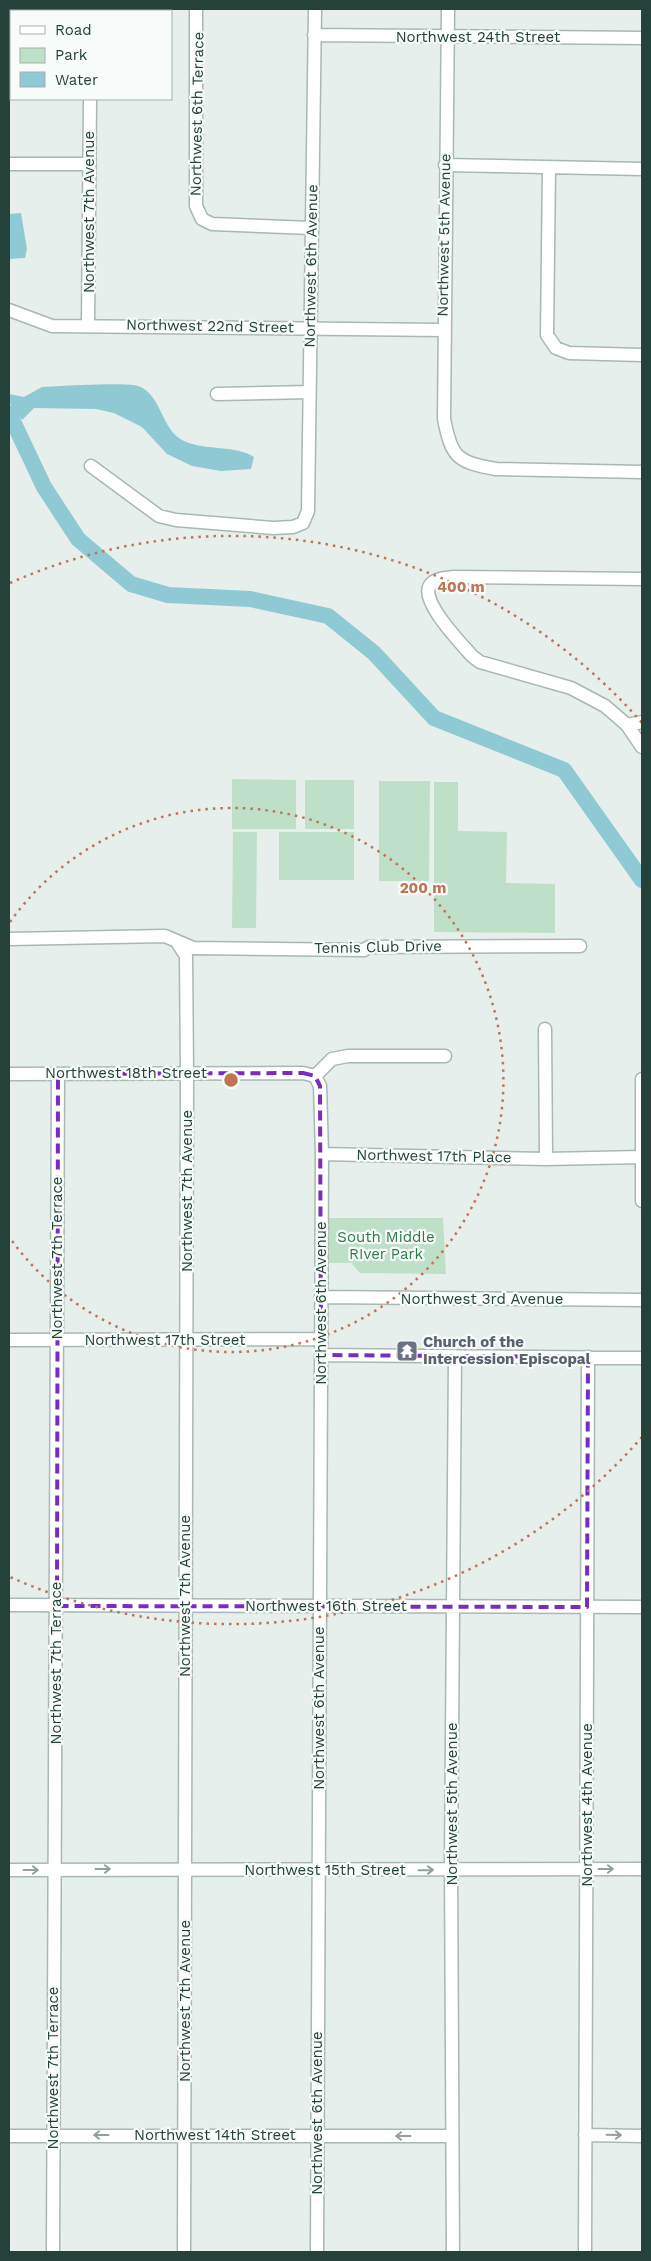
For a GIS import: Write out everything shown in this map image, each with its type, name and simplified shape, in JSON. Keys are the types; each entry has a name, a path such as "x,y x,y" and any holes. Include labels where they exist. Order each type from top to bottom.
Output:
{"street":[{"name":"Northwest 6th Terrace","path":"196,9 196,206 202,219 212,224 311,228"},
{"name":"Northwest 6th Avenue","path":"91,466 159,516 176,520 273,528 293,528 303,523 308,511 315,9"},
{"name":"Northwest 5th Avenue","path":"448,9 443,330 444,419 449,445 458,457 477,465 496,469 642,472"},
{"name":"Northwest 24th Street","path":"314,35 642,38"},
{"name":"Northwest 7th Avenue","path":"88,325 90,100"},
{"path":"9,164 89,164"},
{"path":"445,165 642,169"},
{"path":"550,168 547,335 556,348 569,353 642,355"},
{"name":"Northwest 22nd Street","path":"9,310 52,326 311,327 443,330"},
{"path":"217,394 310,392"},
{"path":"642,579 454,577 437,580 430,584 427,594 430,605 472,656 480,662 571,688 605,706 627,725 642,747"},
{"path":"627,725 642,722"},
{"name":"Tennis Club Drive","path":"9,939 165,936 193,948 364,950 369,947 432,945 580,946"},
{"name":"Northwest 7th Avenue","path":"177,942 186,956 187,1073 184,2252"},
{"path":"545,1028 546,1159"},
{"path":"315,1076 332,1059 348,1056 445,1056"},
{"name":"Northwest 18th Street","path":"9,1074 187,1073 304,1074 315,1076"},
{"name":"Northwest 7th Terrace","path":"53,2252 58,1074"},
{"name":"Northwest 6th Avenue","path":"315,1076 320,1086 322,1154 317,2252"},
{"path":"642,1079 642,1201"},
{"name":"Northwest 17th Place","path":"322,1154 546,1159 642,1157"},
{"name":"Northwest 3rd Avenue","path":"321,1297 642,1300"},
{"name":"Northwest 17th Street","path":"9,1340 320,1340"},
{"path":"321,1355 642,1358"},
{"name":"Northwest 5th Avenue","path":"453,2252 452,1607 455,1356"},
{"name":"Northwest 4th Avenue","path":"585,2252 588,1357"},
{"name":"Northwest 16th Street","path":"9,1606 642,1607"},
{"name":"Northwest 15th Street","path":"9,1870 642,1869"},
{"name":"Northwest 14th Street","path":"9,2136 184,2134 452,2136"},
{"path":"585,2135 642,2136"}],"highlighted area":[{"path":"303,1073 315,1076 320,1086 321,1355 588,1357 587,1607 57,1606 58,1074"}],"green space":[{"path":"232,779 296,780 296,829 232,829"},
{"path":"305,780 354,780 354,829 305,829"},
{"path":"379,781 430,781 429,881 379,881"},
{"path":"434,782 458,782 458,831 507,832 506,883 555,884 555,933 434,932"},
{"path":"233,832 257,832 256,928 232,928"},
{"path":"279,832 354,832 354,880 279,880"},
{"name":"South Middle RIver Park","path":"325,1218 443,1218 446,1274 360,1273 351,1263 326,1263"}],"water":[{"path":"21,213 27,249 25,258 9,259 9,214"},
{"path":"118,384 138,386 146,390 152,397 176,436 193,444 247,453 254,457 251,469 221,471 192,466 167,454 142,427 114,413 96,409 34,408 22,420 9,402 9,394 24,397 42,387"}],"waterway":[{"path":"9,413 44,487 78,539 131,584 168,595 250,599 328,616 374,653 434,718 564,770 642,880"}],"place":[{"name":"Church of the Intercession Episcopal","path":"407,1351"}]}
